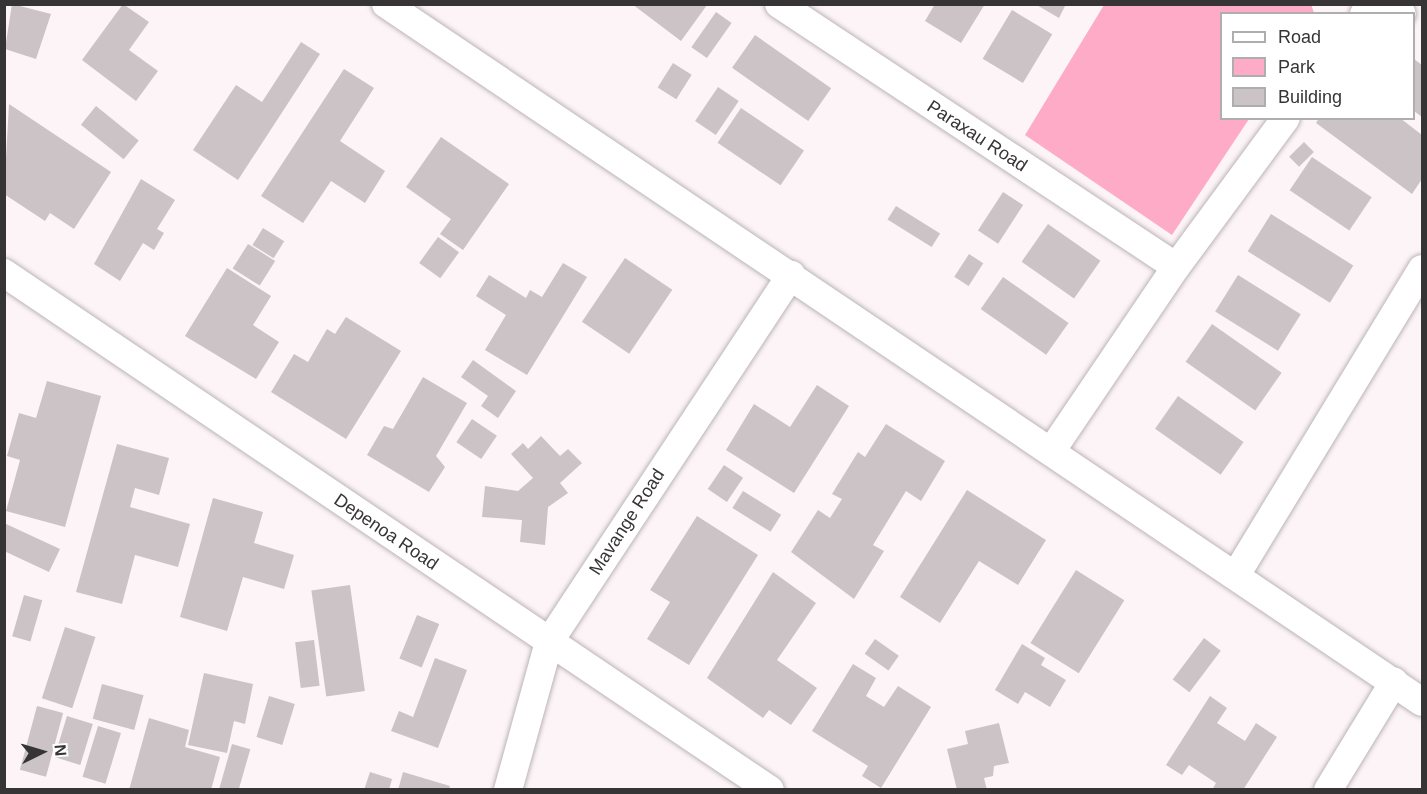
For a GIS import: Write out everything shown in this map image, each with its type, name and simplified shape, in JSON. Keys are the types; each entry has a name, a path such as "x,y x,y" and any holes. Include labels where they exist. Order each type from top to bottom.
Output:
{"street":[{"path":"386,4 1052,450 1422,702"},
{"name":"Paraxau Road","path":"779,4 1176,267"},
{"path":"1052,450 1176,267 1285,120"},
{"path":"1236,575 1422,269"},
{"name":"Depenoa Road","path":"4,273 770,789"},
{"name":"Mavange Road","path":"508,789 549,642 791,275"},
{"path":"1328,789 1394,682"}],"green space":[{"path":"1311,4 1314,12 1220,12 1220,120 1248,120 1172,235 1025,135 1104,5"}],"building":[{"path":"12,4 51,14 36,59 5,49"},
{"path":"123,4 149,22 129,50 158,71 136,101 82,60"},
{"path":"632,4 706,4 707,5 681,41"},
{"path":"935,4 985,4 961,43 925,21"},
{"path":"1035,4 1066,4 1059,18"},
{"path":"1012,10 1052,34 1023,83 983,59"},
{"path":"716,12 732,23 707,58 691,47"},
{"path":"755,35 831,88 808,121 732,68"},
{"path":"301,42 320,54 238,180 193,150 236,85 262,102"},
{"path":"1415,60 1422,65 1422,117 1415,112"},
{"path":"673,63 692,75 676,99 658,88"},
{"path":"344,69 374,88 340,141 385,171 365,203 331,181 303,223 261,196"},
{"path":"718,87 739,101 716,135 695,121"},
{"path":"9,104 111,172 74,229 50,213 45,221 4,194"},
{"path":"96,106 139,141 124,159 81,125"},
{"path":"741,108 804,150 781,185 718,143"},
{"path":"1318,120 1403,120 1422,135 1422,179 1412,194 1316,123"},
{"path":"441,137 509,184 463,250 440,234 451,219 406,187"},
{"path":"1304,142 1314,152 1299,167 1289,157"},
{"path":"1312,157 1372,197 1349,230 1290,190"},
{"path":"141,179 175,200 157,229 164,233 154,250 143,243 120,281 94,264"},
{"path":"1003,192 1023,205 998,244 978,231"},
{"path":"896,206 940,234 932,247 888,220"},
{"path":"1271,214 1353,265 1330,303 1248,251"},
{"path":"1048,224 1100,261 1074,298 1022,262"},
{"path":"263,228 284,241 274,258 252,245"},
{"path":"438,237 459,252 440,278 419,263"},
{"path":"248,244 275,261 260,286 233,269"},
{"path":"969,254 983,263 969,286 954,277"},
{"path":"625,258 672,290 629,354 582,322"},
{"path":"563,263 587,277 527,375 485,350 506,315 476,296 489,275 526,298 530,290 542,297"},
{"path":"227,268 271,296 253,325 279,342 256,379 185,336"},
{"path":"1238,275 1301,314 1278,351 1215,311"},
{"path":"1003,277 1069,323 1046,355 981,309"},
{"path":"346,317 401,351 346,439 271,392 294,354 308,362 327,329 335,334"},
{"path":"1212,324 1282,373 1255,410 1186,362"},
{"path":"473,360 516,391 498,418 481,406 488,396 461,377"},
{"path":"423,377 467,403 436,456 445,467 429,492 367,455 384,426 393,429"},
{"path":"47,381 101,396 65,527 6,511 20,460 7,456 19,413 36,418"},
{"path":"817,385 849,406 794,493 726,450 754,404 790,427"},
{"path":"1178,396 1244,442 1221,475 1155,429"},
{"path":"472,419 497,436 481,459 456,442"},
{"path":"886,424 945,461 921,501 906,491 873,545 884,551 854,599 791,552 818,510 830,518 842,499 832,494 858,452 865,457"},
{"path":"541,436 560,456 568,449 582,463 560,483 568,493 548,507 545,545 520,542 522,520 482,517 485,486 518,491 533,478 511,454 523,443 528,449"},
{"path":"117,444 169,458 159,495 135,488 130,507 190,524 178,567 135,555 122,604 76,592"},
{"path":"724,465 743,478 727,502 708,489"},
{"path":"967,490 1046,540 1018,585 979,561 940,623 900,597"},
{"path":"743,491 781,515 771,532 732,508"},
{"path":"213,498 263,512 254,543 294,555 284,589 243,577 227,631 180,617"},
{"path":"697,516 758,555 689,665 647,639 670,602 650,590"},
{"path":"4,523 60,549 49,572 4,551"},
{"path":"1076,570 1124,600 1079,673 1030,643"},
{"path":"773,572 816,603 777,660 817,688 791,725 769,710 763,718 707,678"},
{"path":"350,585 365,691 326,696 311,590"},
{"path":"24,595 42,600 30,642 12,636"},
{"path":"417,615 439,624 422,668 399,659"},
{"path":"65,627 95,637 72,708 42,698"},
{"path":"1204,638 1221,651 1189,692 1173,680"},
{"path":"875,639 899,656 888,670 865,654"},
{"path":"314,640 320,686 301,688 295,642"},
{"path":"1022,644 1045,658 1041,665 1066,680 1050,707 1025,692 1018,704 995,690"},
{"path":"435,658 467,670 438,748 391,731 399,711 413,717"},
{"path":"853,664 876,678 866,696 884,707 898,686 931,707 881,788 862,776 868,766 812,731"},
{"path":"204,673 253,684 245,724 234,721 227,753 188,745"},
{"path":"102,684 144,695 134,730 93,719"},
{"path":"269,696 295,704 282,745 256,737"},
{"path":"1210,696 1227,708 1217,723 1245,741 1256,723 1277,737 1243,790 1212,790 1216,783 1189,765 1182,775 1166,765"},
{"path":"37,706 63,713 46,777 20,770"},
{"path":"67,716 93,724 80,765 54,757"},
{"path":"149,718 189,730 185,747 220,757 211,790 129,790"},
{"path":"999,723 1009,763 994,766 993,776 984,778 987,790 957,790 947,749 968,744 965,731"},
{"path":"98,726 121,733 105,784 83,777"},
{"path":"232,744 250,749 239,790 219,790"},
{"path":"370,772 392,779 389,790 364,790"},
{"path":"403,772 450,786 449,790 398,790"}]}
